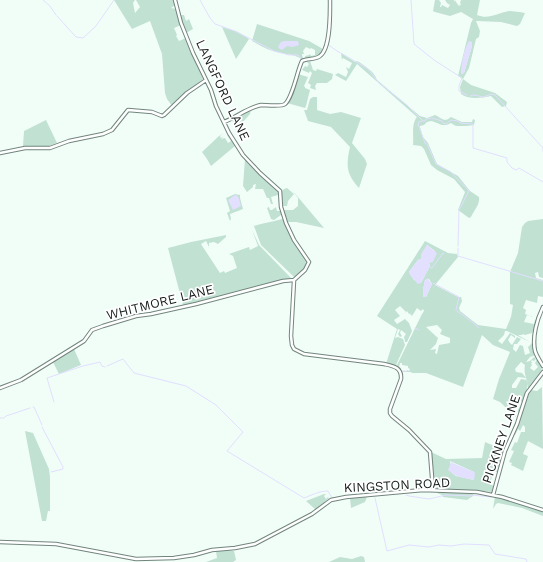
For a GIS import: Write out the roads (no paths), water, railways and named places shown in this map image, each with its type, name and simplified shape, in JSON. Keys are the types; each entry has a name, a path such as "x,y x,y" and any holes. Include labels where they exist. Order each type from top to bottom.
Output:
{"street":[{"name":"LANGFORD LANE","path":"175,0 182,26 229,133 243,155 280,191 281,207 286,223 294,240 309,262 305,270 294,280"},
{"path":"224,122 256,106 282,106 285,104 294,85 302,61 319,57 323,53 330,27 330,0"},
{"path":"0,153 25,148 50,148 69,141 103,134 112,130 128,110 149,111 162,116 187,93 206,80"},
{"path":"294,280 291,336 294,349 311,355 393,366 400,372 401,379 390,408 390,414 430,452 433,490"},
{"name":"WHITMORE LANE","path":"0,388 21,380 84,341 92,330 136,316 196,304 283,281 294,280"},
{"path":"543,307 537,324 534,343 536,354 543,366"},
{"name":"PICKNEY LANE","path":"493,495 504,451 517,424 527,393 543,372"},
{"name":"KINGSTON ROAD","path":"0,542 56,544 136,559 174,558 212,550 236,548 255,544 312,514 328,502 337,498 433,490 477,492 493,495 543,510"}],"water":[{"path":"298,41 299,45 293,47 287,46 282,50 278,47 281,42"},
{"path":"469,41 472,42 472,46 464,73 461,74 463,57"},
{"path":"235,195 238,196 241,206 233,210 228,200"},
{"path":"427,245 437,253 433,262 429,263 430,266 421,283 418,284 409,272 418,260 421,259 421,254"},
{"path":"427,278 432,284 426,297 423,297 423,286"},
{"path":"448,461 474,472 474,480 460,477 448,470 451,463"}],"waterway":[{"path":"43,0 50,6 56,15"},
{"path":"57,16 76,37 83,38 96,26 114,0"},
{"path":"200,0 215,24 235,31 274,51 289,55 298,55 301,59"},
{"path":"411,0 414,44 434,60 462,78 459,91 467,95"},
{"path":"325,42 327,37"},
{"path":"327,44 340,53"},
{"path":"341,53 368,69 379,83 407,105 423,121 432,118 446,124 451,120 458,121 460,123 473,124 473,148 507,158 507,162 512,168 516,170 519,168 543,182"},
{"path":"470,96 474,95 483,97 492,94 495,95 543,148 543,151"},
{"path":"422,121 418,124 425,143 427,144 436,164 451,172 469,191 459,210 458,246"},
{"path":"458,248 458,256 543,281"},
{"path":"430,267 432,268 443,253 444,254"},
{"path":"433,283 459,297 456,310"},
{"path":"457,311 479,328"},
{"path":"415,328 419,330"},
{"path":"107,366 123,359 134,373 186,386 216,405 243,432 227,451 304,498 325,491 328,491 332,498 369,494"},
{"path":"54,402 47,378 100,362 102,366 105,367"},
{"path":"33,407 42,425"},
{"path":"0,418 4,418 30,408"},
{"path":"42,427 63,467 63,469 51,472"},
{"path":"406,495 429,499 446,495 491,497"},
{"path":"375,498 387,551 409,545 429,547 464,544 489,545 495,554 526,559 527,562"}]}
